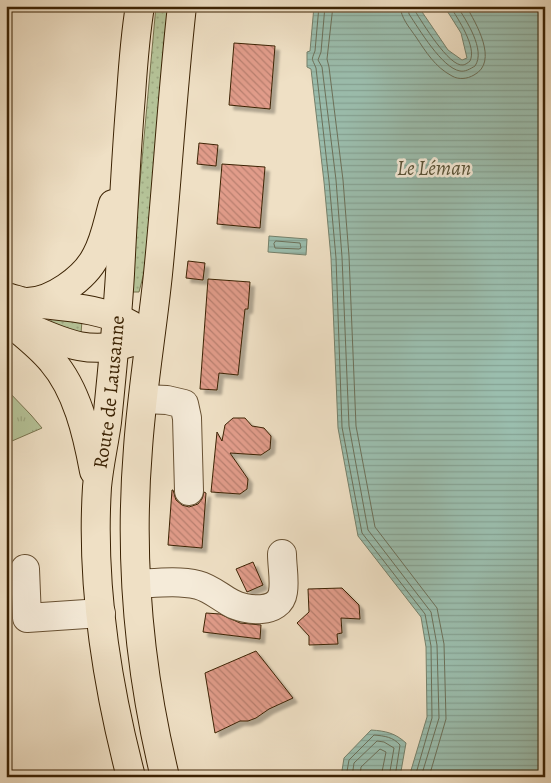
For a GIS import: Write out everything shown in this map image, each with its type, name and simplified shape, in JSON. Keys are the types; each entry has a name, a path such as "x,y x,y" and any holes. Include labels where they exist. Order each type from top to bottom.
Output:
{"main road":[{"name":"Route de Lausanne","path":"131,777 112,691 101,613 97,554 97,487 107,424 114,348 125,160 140,6"},
{"name":"Route de Lausanne","path":"165,777 154,730 148,692 134,548 136,484 143,399 158,275 182,6"},
{"path":"11,309 40,299 70,285 83,274 94,260 102,241 125,160"},
{"path":"11,309 89,310 116,316 150,336"},
{"path":"11,309 66,344 85,348 114,348 150,336"},
{"path":"11,309 52,361 68,385 81,418 97,487"},
{"path":"101,613 138,597"}],"street":[{"path":"143,399 166,400 184,404 187,418 189,491"},
{"path":"138,597 189,583 208,589 233,604 247,609 267,608 278,602 283,592 282,554"},
{"path":"25,569 27,618 101,613"}],"green space":[{"path":"156,6 168,6 145,269 139,292 130,292"},
{"path":"53,315 82,320 81,334 50,323"},
{"path":"6,389 42,428 12,441 6,433"}],"water":[{"name":"Le Léman","path":"314,6 418,6 448,50 462,60 467,58 461,33 444,6 545,6 545,777 409,777 427,717 426,647 421,617 358,536 338,428 331,258 311,69 307,67 307,52 310,51"},
{"path":"269,236 307,239 306,255 268,252"},
{"path":"371,730 390,733 406,743 400,777 341,777 344,758"}],"building":[{"path":"234,43 275,46 270,109 229,105"},
{"path":"199,143 218,145 216,166 197,164"},
{"path":"222,164 265,167 260,228 217,224"},
{"path":"188,261 205,263 203,280 186,278"},
{"path":"208,279 250,282 248,309 245,309 238,375 219,373 217,390 200,389"},
{"path":"233,418 245,418 252,426 264,428 271,436 270,449 261,455 230,453 248,479 247,489 240,494 211,492 217,432 222,441 225,425"},
{"path":"172,490 176,500 182,505 189,507 198,504 204,492 206,493 202,548 168,545"},
{"path":"253,562 263,585 247,592 236,569"},
{"path":"342,588 359,605 360,619 341,618 342,633 337,634 338,644 309,645 309,636 297,623 309,612 308,589"},
{"path":"206,613 220,614 240,623 261,625 260,639 203,632"},
{"path":"256,651 293,698 269,709 256,718 240,721 215,733 205,673"}]}
